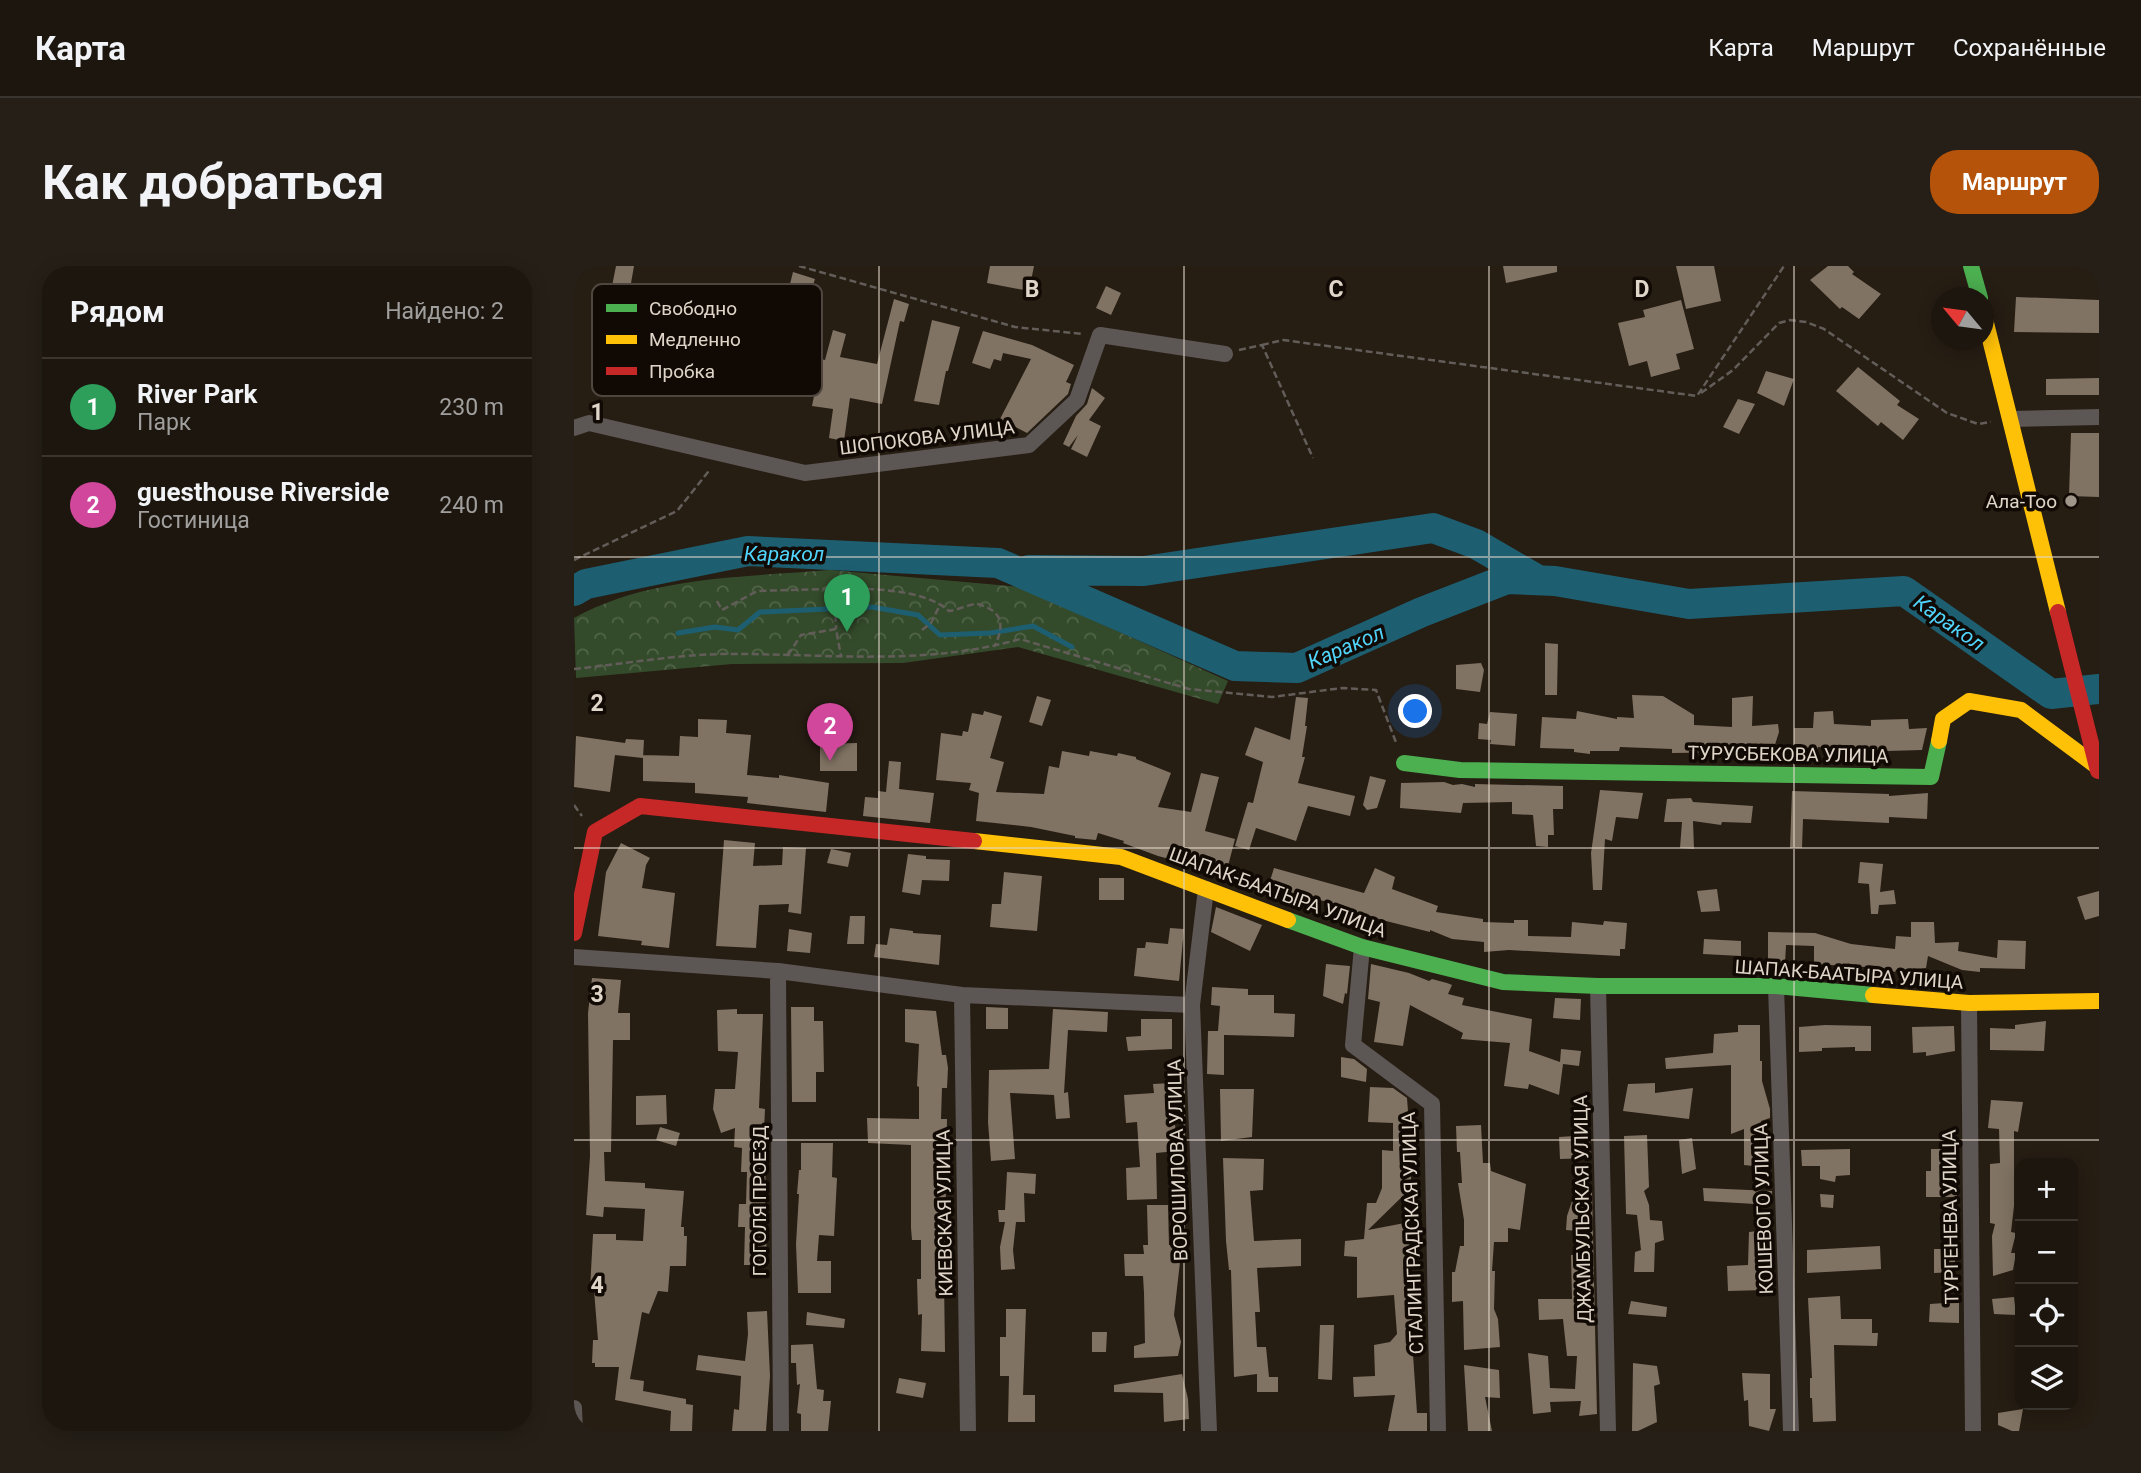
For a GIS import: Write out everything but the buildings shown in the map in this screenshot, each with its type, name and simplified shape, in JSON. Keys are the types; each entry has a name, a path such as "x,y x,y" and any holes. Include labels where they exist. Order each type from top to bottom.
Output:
{"street":[{"path":"1971,266 1977,287"},
{"path":"1100,335 1226,354"},
{"name":"ШОПОКОВА УЛИЦА","path":"574,428 589,423 805,473 1029,446 1077,400 1100,335"},
{"path":"1993,350 2098,770"},
{"path":"2011,419 2099,417"},
{"name":"ТУРУСБЕКОВА УЛИЦА","path":"1404,763 1460,770 1931,777 1943,719 1969,701 2021,710 2098,770"},
{"name":"ШАПАК-БААТЫРА УЛИЦА","path":"574,933 595,832 640,806 1121,857 1362,947 1503,982 1598,986 1776,986 1969,1003 2099,1001"},
{"name":"ВОРОШИЛОВА УЛИЦА","path":"1206,889 1192,1005 1209,1431"},
{"name":"СТАЛИНГРАДСКАЯ УЛИЦА","path":"1362,947 1353,1045 1432,1104 1438,1431"},
{"path":"574,957 778,971 962,995 1192,1005"},
{"name":"ГОГОЛЯ ПРОЕЗД","path":"778,971 781,1431"},
{"name":"ДЖАМБУЛЬСКАЯ УЛИЦА","path":"1598,986 1608,1431"},
{"name":"КОШЕВОГО УЛИЦА","path":"1776,986 1791,1431"},
{"name":"КИЕВСКАЯ УЛИЦА","path":"962,995 968,1431"},
{"name":"ТУРГЕНЕВА УЛИЦА","path":"1969,1003 1973,1431"},
{"path":"574,1408 575,1431"}],"path":[{"path":"799,266 1015,327 1100,335"},
{"path":"1697,396 1784,266"},
{"path":"1226,354 1283,340 1697,396 1733,370 1779,323 1790,320 1807,322 1824,329 1947,413 1978,424 2011,419"},
{"path":"1262,345 1313,458"},
{"path":"574,560 677,511 708,472 712,451"},
{"path":"835,603 846,588"},
{"path":"717,601 722,610 757,591 872,588 934,601 949,611 977,604 995,611 1002,623 1000,636 994,647"},
{"path":"825,589 835,603 841,656"},
{"path":"934,601 935,615"},
{"path":"922,630 931,623 940,603"},
{"path":"788,656 801,635 836,629"},
{"path":"574,669 720,654 900,657 994,647 1020,639 1127,673 1188,688 1272,697 1342,688 1376,690 1404,763"}],"green space":[{"path":"830,570 1020,587 1228,681 1218,704 1018,647 903,663 732,664 576,678 574,618 603,604 666,586 699,581"}],"waterway":[{"path":"1029,570 1144,571 1433,528 1476,544 1538,580"},
{"name":"Каракол","path":"574,591 586,584 748,551 998,563 1235,666 1297,668 1422,612 1507,579 1555,581 1689,604 1904,591 2051,694 2099,689"},
{"path":"678,633 715,627 738,630 760,612 872,607 918,615 940,635 990,633 1033,626 1072,647"}],"traffic: fast":[{"path":"1971,266 1977,287"},
{"path":"1404,763 1460,770 1931,777 1939,741"},
{"path":"1288,920 1362,947 1503,982 1598,986 1776,986 1873,995"}],"traffic: slow":[{"path":"1993,350 2058,612"},
{"path":"1939,741 1943,719 1969,701 2021,710 2099,768"},
{"path":"974,841 1121,857 1288,920"},
{"path":"1873,995 1969,1003 2099,1001"}],"traffic: jam":[{"path":"2058,612 2098,771"},
{"path":"574,933 595,832 640,806 974,841"}],"place":[{"name":"Ала-Тоо","path":"2071,501"},
{"name":"River Park","path":"847,632"},
{"name":"guesthouse Riverside","path":"830,761"}]}
